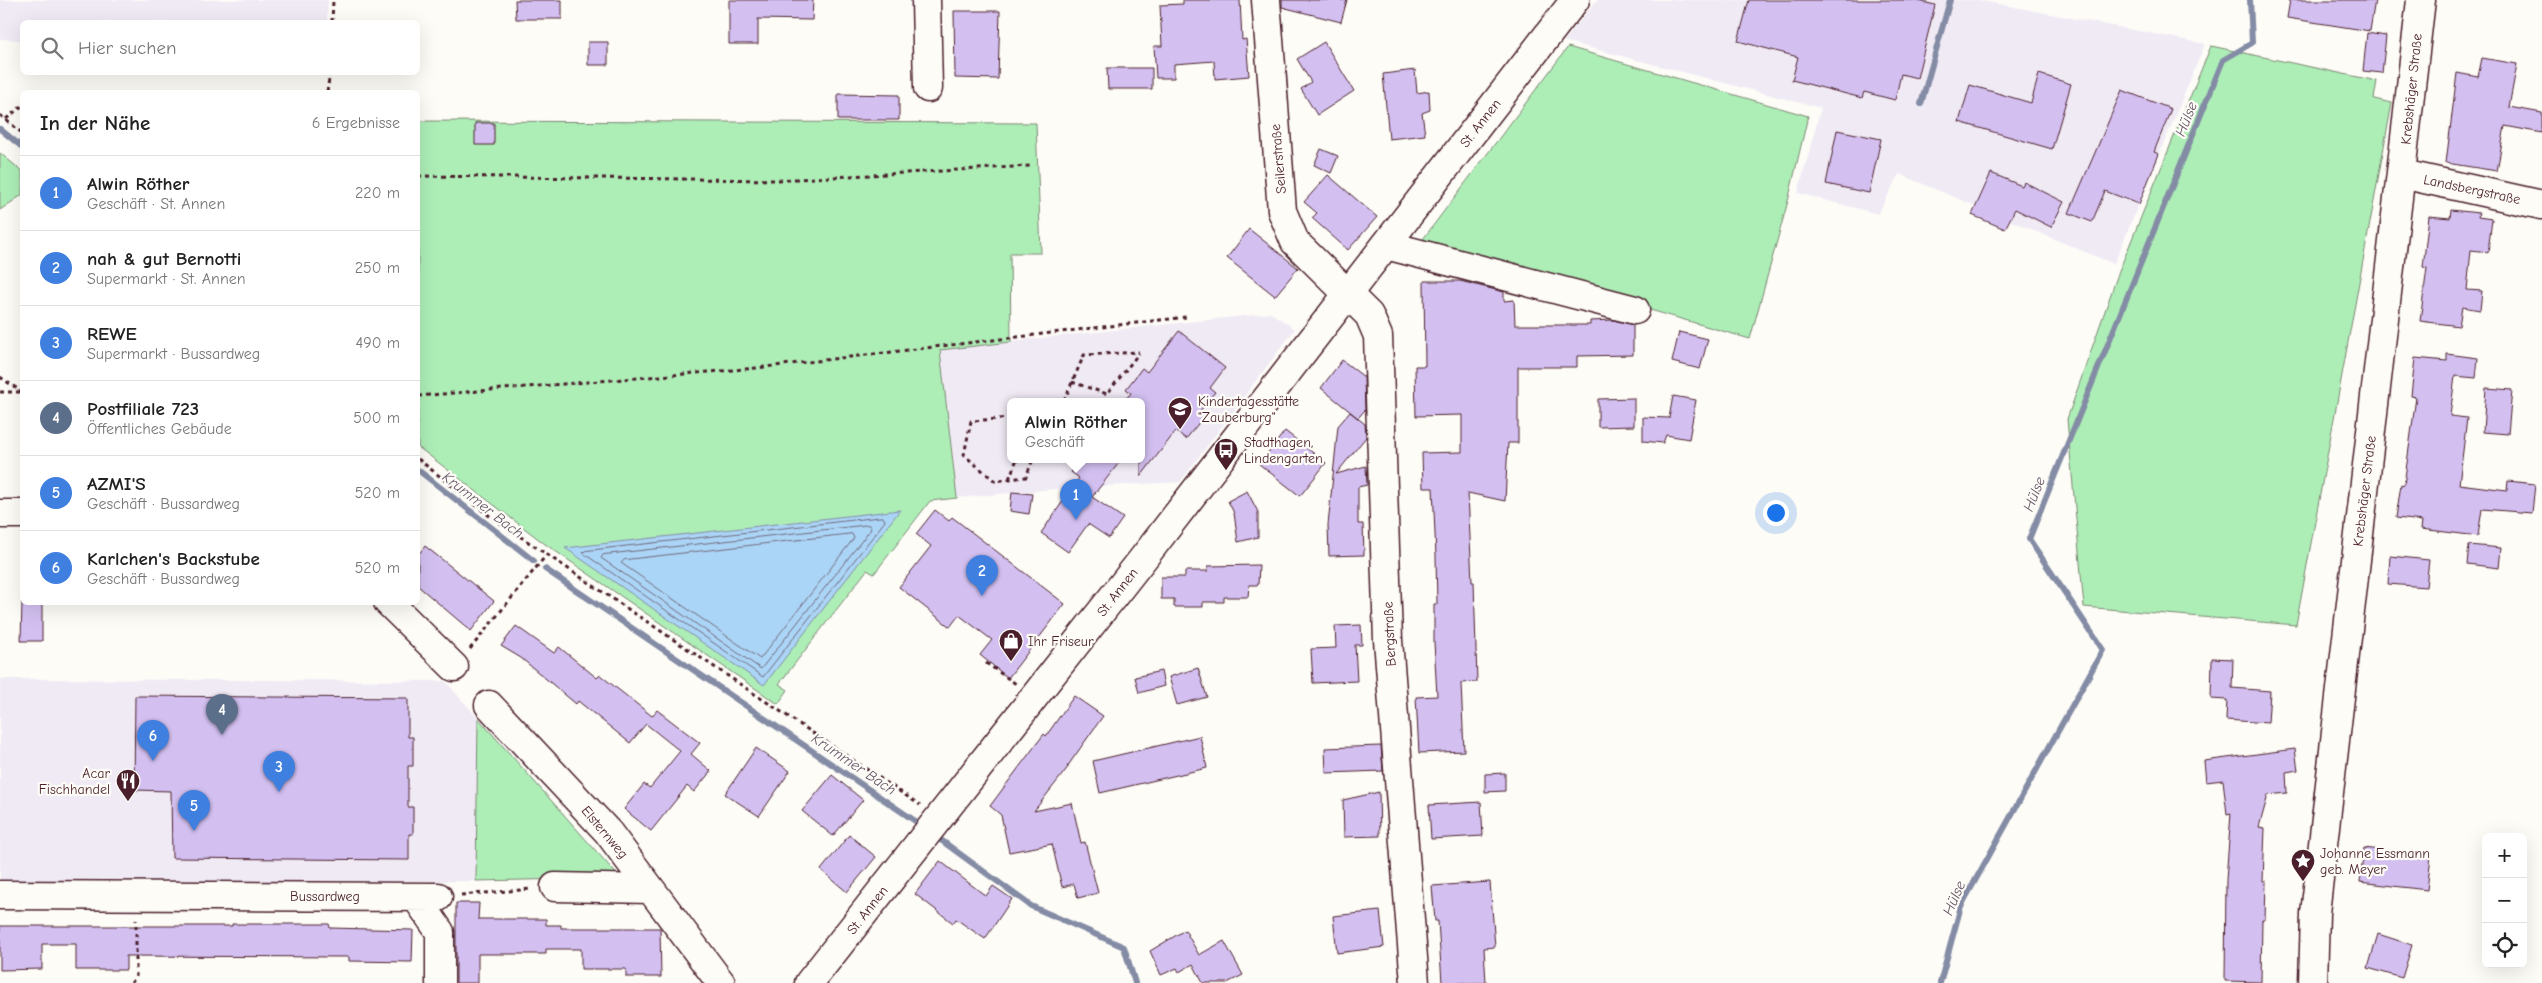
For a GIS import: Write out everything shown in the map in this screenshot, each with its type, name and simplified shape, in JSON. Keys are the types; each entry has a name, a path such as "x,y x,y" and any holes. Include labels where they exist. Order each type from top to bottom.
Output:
{"street":[{"path":"926,0 928,88"},
{"name":"Seilerstraße","path":"1266,0 1282,211 1295,242 1348,295"},
{"name":"St. Annen","path":"809,983 1034,698 1575,0"},
{"name":"Krebshäger Straße","path":"2313,983 2315,913 2421,0"},
{"name":"Landsbergstraße","path":"2402,174 2542,205"},
{"path":"1386,246 1635,310"},
{"name":"Bergstraße","path":"1348,295 1369,316 1378,336 1388,640 1415,983"},
{"path":"0,514 20,514"},
{"path":"391,605 454,668"},
{"name":"Elsternweg","path":"489,705 608,832 712,978"},
{"path":"556,887 649,889"},
{"name":"Bussardweg","path":"0,895 427,897"},
{"path":"427,897 440,932 440,983"}],"path":[{"path":"332,20 333,0"},
{"path":"328,90 330,75"},
{"path":"6,119 20,108"},
{"path":"0,115 20,131"},
{"path":"420,176 778,180 1031,166"},
{"path":"420,396 757,368 1186,317"},
{"path":"1065,398 1072,382 1084,355 1139,352 1107,394 1072,382"},
{"path":"0,377 20,391"},
{"path":"0,392 20,392"},
{"path":"1007,418 971,421 964,455 995,481 1026,477 1031,463"},
{"path":"420,461 491,517 548,553 917,804 933,826"},
{"path":"1009,479 1015,463"},
{"path":"454,668 548,553"},
{"path":"986,663 1034,698"},
{"path":"427,897 556,887"},
{"path":"131,983 136,978 136,896"}],"shaded area":[{"path":"0,0 328,0 327,20 20,20 20,40 0,39"},
{"path":"1597,0 1978,0 2205,44 2114,264 1899,174 1878,214 1798,193 1821,108 1564,41"},
{"name":"Kindertagesstätte \"Zauberburg\"","path":"1271,313 1295,329 1180,482 1065,488 957,498 940,349"},
{"path":"0,679 445,681 478,718 476,881 0,881"}],"green space":[{"path":"2211,46 2377,81 2374,99 2392,103 2296,625 2084,607 2067,419 2119,271"},
{"path":"1568,47 1808,116 1788,201 1750,339 1420,243"},
{"path":"420,121 1036,123 1041,253 1010,253 1011,342 940,350 957,498 930,501 874,574 867,570 779,684 788,690 778,704 545,544 420,449"},
{"path":"0,153 20,169 20,196 0,210"},
{"path":"478,718 620,878 476,881"}],"water":[{"path":"900,510 764,685 565,548"}],"building":[{"path":"515,0 562,0 562,19 516,19"},
{"path":"729,0 813,0 812,20 758,19 758,44 729,44"},
{"path":"1183,0 1240,0 1242,40 1246,39 1249,76 1215,79 1214,61 1174,64 1174,78 1156,78 1154,46 1162,46 1160,5 1183,4"},
{"path":"1282,0 1347,0 1341,22 1282,7"},
{"path":"1749,0 1914,0 1935,5 1917,78 1901,74 1895,100 1864,92 1862,98 1792,80 1798,57 1738,41"},
{"path":"2290,0 2375,0 2370,31 2287,18"},
{"path":"954,11 1000,11 998,79 955,78"},
{"path":"2367,33 2386,36 2382,73 2363,71"},
{"path":"588,42 608,42 608,65 588,65"},
{"path":"1324,42 1354,91 1317,115 1301,89 1311,82 1297,59"},
{"path":"2482,58 2517,64 2509,107 2542,113 2542,133 2505,126 2497,171 2446,163 2457,73 2478,77"},
{"path":"1107,68 1152,68 1152,89 1108,89"},
{"path":"1415,70 1417,93 1429,91 1430,110 1422,113 1425,135 1389,139 1383,74"},
{"path":"2039,74 2071,84 2052,149 1959,122 1970,85 2031,103"},
{"path":"2122,90 2171,109 2154,152 2159,154 2139,204 2105,191 2092,222 2069,213"},
{"path":"838,94 899,95 899,120 838,120"},
{"path":"475,123 494,123 494,145 475,145"},
{"path":"1837,130 1881,139 1869,193 1826,184"},
{"path":"1321,149 1338,156 1331,173 1314,165"},
{"path":"1991,173 2022,186 2024,182 2064,202 2051,227 2015,209 2005,229 1972,215"},
{"path":"1328,175 1377,217 1348,250 1312,218 1317,213 1304,202"},
{"path":"2451,210 2479,213 2478,217 2492,219 2488,252 2471,250 2467,290 2482,291 2480,310 2462,307 2459,326 2420,321 2427,268 2423,267 2429,216 2450,218"},
{"path":"1249,229 1298,268 1275,296 1227,258"},
{"path":"1424,281 1460,281 1504,292 1504,301 1514,300 1515,325 1590,325 1590,321 1613,320 1633,325 1633,355 1577,356 1577,367 1518,367 1518,443 1508,443 1505,501 1468,493 1472,582 1474,582 1477,682 1461,683 1464,751 1419,753 1416,697 1437,696 1434,642 1434,604 1437,604 1433,488 1423,488 1422,453 1462,452 1462,415 1416,416 1415,366 1425,366"},
{"path":"1179,331 1225,368 1210,388 1215,392 1200,411 1205,415 1186,439 1176,431 1141,476 1141,463 1145,463 1145,398 1127,398 1131,393 1126,389 1142,368 1147,372"},
{"path":"1679,332 1708,339 1700,369 1672,362"},
{"path":"2447,354 2478,358 2476,378 2455,376 2450,416 2467,418 2459,484 2507,490 2508,481 2535,484 2532,513 2482,509 2478,536 2421,529 2422,521 2396,518 2401,484 2404,485 2416,397 2411,396 2415,358 2447,361"},
{"path":"1342,360 1364,377 1365,410 1358,418 1321,388"},
{"path":"2486,388 2512,390 2508,434 2483,432"},
{"path":"1673,396 1696,400 1689,439 1666,435 1663,443 1643,441 1643,417 1669,418"},
{"path":"1634,398 1634,426 1598,427 1598,399"},
{"path":"1350,412 1365,424 1366,437 1336,474 1366,466 1367,485 1358,487 1358,524 1363,524 1364,555 1329,556 1328,525 1338,426"},
{"path":"1285,431 1326,463 1300,496 1259,464"},
{"path":"1078,463 1119,463 1092,497 1123,518 1109,538 1088,524 1068,552 1041,533 1079,478 1071,472"},
{"path":"1247,491 1258,512 1258,537 1238,542 1234,513 1228,501"},
{"path":"1012,492 1032,494 1029,514 1010,511"},
{"path":"935,510 949,521 952,517 1065,604 1008,678 980,655 992,640 959,615 950,627 899,587 931,546 916,534"},
{"path":"2469,545 2501,548 2499,568 2467,564"},
{"path":"425,546 494,601 471,631 420,588 420,552"},
{"path":"2390,556 2429,560 2426,587 2388,584"},
{"path":"1259,565 1258,585 1249,585 1248,597 1224,597 1224,602 1203,602 1203,607 1174,607 1174,599 1161,599 1161,577 1185,577 1185,571 1208,571 1208,566"},
{"path":"22,605 42,605 42,641 21,641"},
{"path":"1361,625 1362,645 1355,645 1357,681 1313,683 1311,649 1336,648 1335,626"},
{"path":"516,626 554,653 559,647 597,678 600,675 652,716 657,710 700,743 691,754 711,771 694,792 687,786 651,831 624,809 644,784 650,788 680,751 646,724 630,743 578,701 576,704 521,658 501,646"},
{"path":"2212,658 2233,659 2232,688 2270,691 2268,723 2226,720 2227,700 2211,699"},
{"path":"1198,668 1207,697 1177,705 1169,677"},
{"path":"1161,671 1164,686 1139,693 1135,677"},
{"path":"135,696 408,698 408,737 413,737 413,766 408,766 408,807 413,807 413,834 409,834 409,860 172,858 171,791 134,790"},
{"path":"1074,696 1103,716 1067,767 1069,766 1034,811 1072,803 1081,843 1085,842 1098,893 1078,898 1074,884 1062,887 1052,844 1009,852 1001,815 990,806 1044,734 1046,736"},
{"path":"1200,736 1207,768 1100,793 1093,761"},
{"path":"1381,746 1383,771 1326,773 1325,748"},
{"path":"756,748 790,771 759,816 725,794"},
{"path":"2295,749 2298,770 2286,772 2287,793 2268,795 2259,827 2265,828 2263,881 2266,881 2265,920 2262,920 2261,982 2225,981 2226,880 2231,813 2227,814 2223,780 2206,782 2204,761"},
{"path":"1505,773 1505,791 1485,792 1485,774"},
{"path":"832,775 863,800 833,836 802,811"},
{"path":"1379,792 1380,836 1344,837 1343,800"},
{"path":"1481,802 1483,836 1431,839 1429,805"},
{"path":"849,835 876,857 847,892 821,870"},
{"path":"2364,848 2431,856 2427,890 2360,882"},
{"path":"940,861 986,896 993,886 1012,899 985,939 956,919 953,923 915,894"},
{"path":"1490,882 1495,947 1484,948 1486,983 1442,983 1438,921 1435,921 1432,886"},
{"path":"456,903 479,903 478,919 546,919 546,925 561,925 561,928 660,928 661,977 626,977 626,969 581,969 581,949 546,949 546,954 478,954 478,983 456,983"},
{"path":"1380,911 1384,947 1337,953 1333,916"},
{"path":"232,924 329,924 330,928 413,930 412,962 349,961 349,957 126,956 126,970 76,970 76,944 42,944 42,969 0,970 0,926 232,926"},
{"path":"1185,930 1199,955 1224,941 1243,975 1227,983 1203,983 1193,964 1179,972 1177,968 1161,975 1150,951"},
{"path":"2378,934 2412,945 2402,978 2368,968"}],"waterway":[{"path":"1921,104 1950,0"},
{"name":"Hülse","path":"1940,983 1961,906 2103,650 2029,539 2223,60 2252,43 2250,0"},
{"name":"Krummer Bach","path":"0,129 20,145"},
{"name":"Krummer Bach","path":"420,472 534,561"},
{"name":"Krummer Bach","path":"545,569 924,827"},
{"name":"Krummer Bach","path":"934,835 1031,906 1124,947 1135,983"}],"place":[{"name":"Kindertagesstätte \"Zauberburg\"","path":"1180,430"},
{"name":"Stadthagen, Lindengarten","path":"1226,471"},
{"name":"Alwin Röther","path":"1076,520"},
{"name":"nah & gut Bernotti","path":"982,596"},
{"name":"Ihr Friseur","path":"1011,662"},
{"name":"Postfiliale 723","path":"222,735"},
{"name":"Karlchen's Backstube","path":"153,761"},
{"name":"REWE","path":"279,792"},
{"name":"Acar Fischhandel","path":"128,802"},
{"name":"AZMI'S","path":"194,831"},
{"name":"Johanne Essmann geb. Meyer","path":"2303,882"}]}
